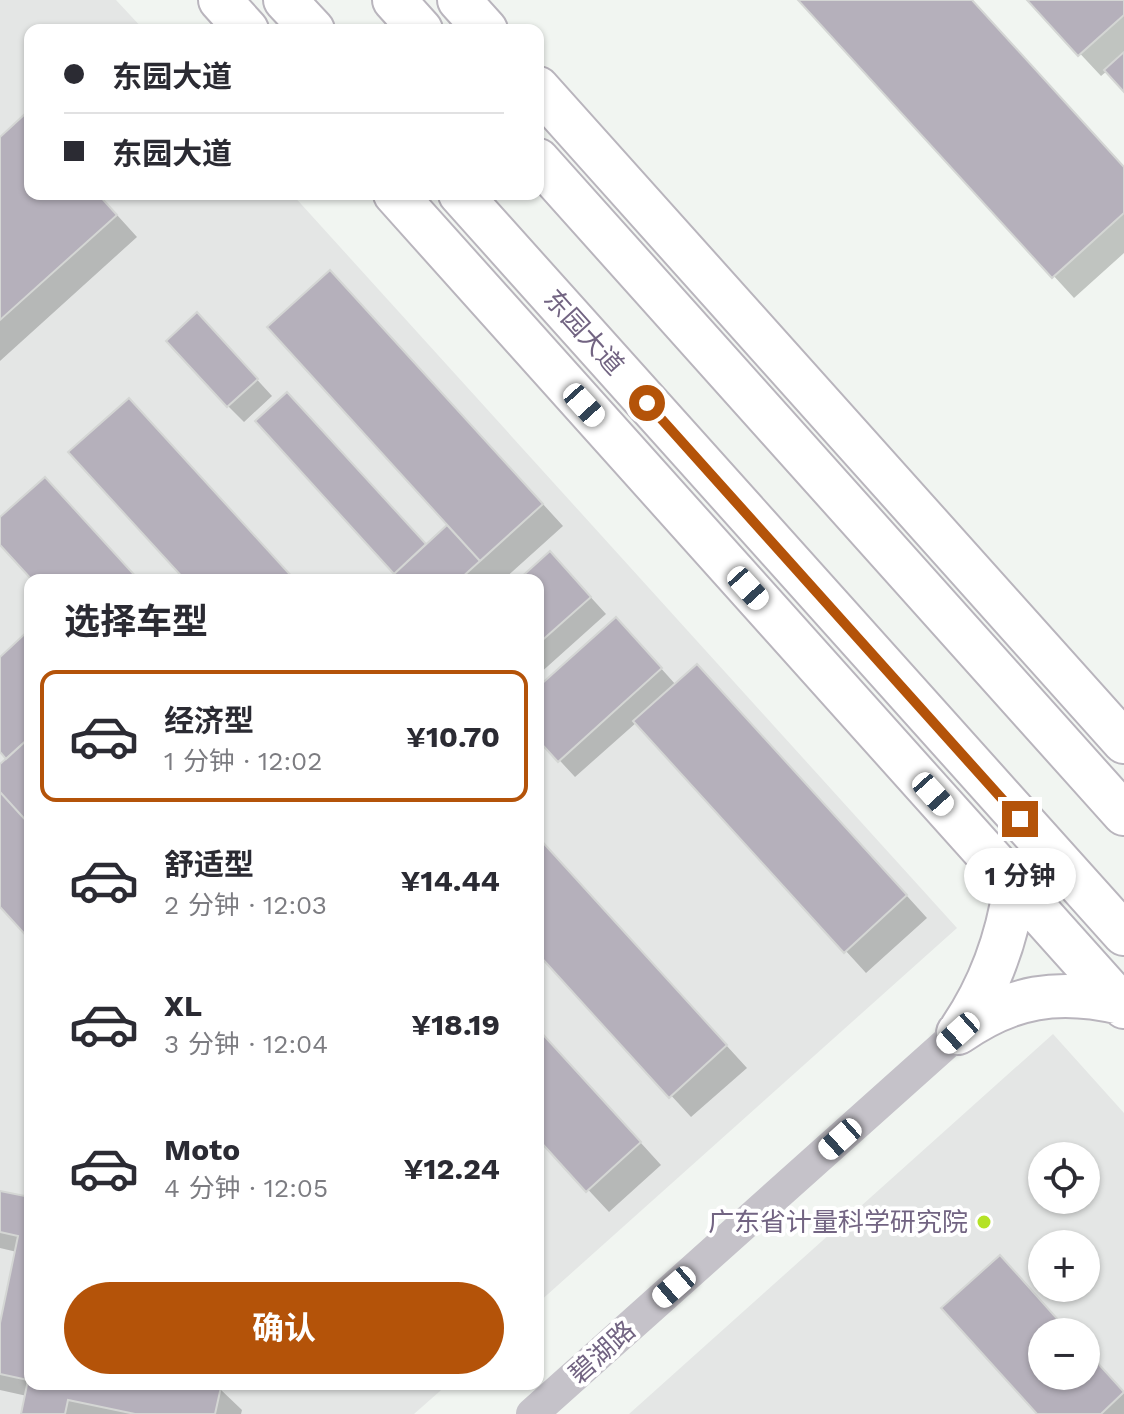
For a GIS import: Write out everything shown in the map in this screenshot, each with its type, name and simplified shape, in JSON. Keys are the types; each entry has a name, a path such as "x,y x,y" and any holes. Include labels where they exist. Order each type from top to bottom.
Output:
{"main road":[{"path":"220,0 242,24"},
{"path":"285,0 307,24"},
{"path":"394,0 416,24"},
{"path":"544,95 1124,742"},
{"path":"544,167 1124,814"},
{"path":"400,200 1122,1005"},
{"name":"东园大道","path":"465,200 1124,934"},
{"path":"584,405 709,473"},
{"path":"958,1033 978,1004 993,972 1005,939 1015,886"},
{"path":"958,1033 996,1010 1043,996 1082,996 1122,1005"}],"street":[{"name":"碧湖路","path":"532,1414 958,1033"}],"shaded area":[{"path":"0,0 116,0 138,24 24,24 24,200 297,200 957,928 544,1298 544,574 24,574 24,1390 441,1390 414,1414 0,1414"},
{"name":"广东省计量科学研究院","path":"1053,1034 1124,1113 1124,1414 629,1414"}],"building":[{"path":"798,0 972,0 1124,167 1124,213 1052,278"},
{"path":"1027,0 1124,0 1124,15 1078,56"},
{"path":"1124,52 1124,92 1104,70"},
{"path":"24,115 24,200 103,200 117,215 0,320 0,137"},
{"path":"330,270 543,504 480,561 267,327"},
{"path":"197,312 258,379 227,407 166,341"},
{"path":"287,392 426,544 394,574 255,421"},
{"path":"129,398 290,574 180,574 68,452"},
{"path":"45,477 134,574 27,574 0,545 0,517"},
{"path":"447,525 480,561 466,574 394,574"},
{"path":"550,551 591,597 544,639 544,574 525,574"},
{"path":"616,617 662,668 558,762 544,747 544,682"},
{"path":"24,635 24,742 6,759 0,752 0,657"},
{"path":"697,664 907,895 844,953 633,721"},
{"path":"24,742 24,818 0,792 0,764"},
{"path":"0,792 24,818 24,933 0,907"},
{"path":"544,844 727,1045 669,1098 544,961"},
{"path":"544,1036 641,1142 586,1192 544,1146"},
{"path":"0,1191 24,1196 24,1379 0,1374 0,1323 18,1236 0,1232"},
{"path":"1000,1255 1028,1286 1028,1302 1042,1302 1056,1318 1028,1318 1028,1390 1100,1390 1100,1365 1124,1392 1101,1414 1037,1414 941,1308"},
{"path":"26,1390 220,1390 215,1414 135,1414 68,1400 65,1414 21,1414"}],"place":[{"name":"广东省计量科学研究院","path":"984,1222"}],"route":[{"path":"647,403 1020,819"}]}
